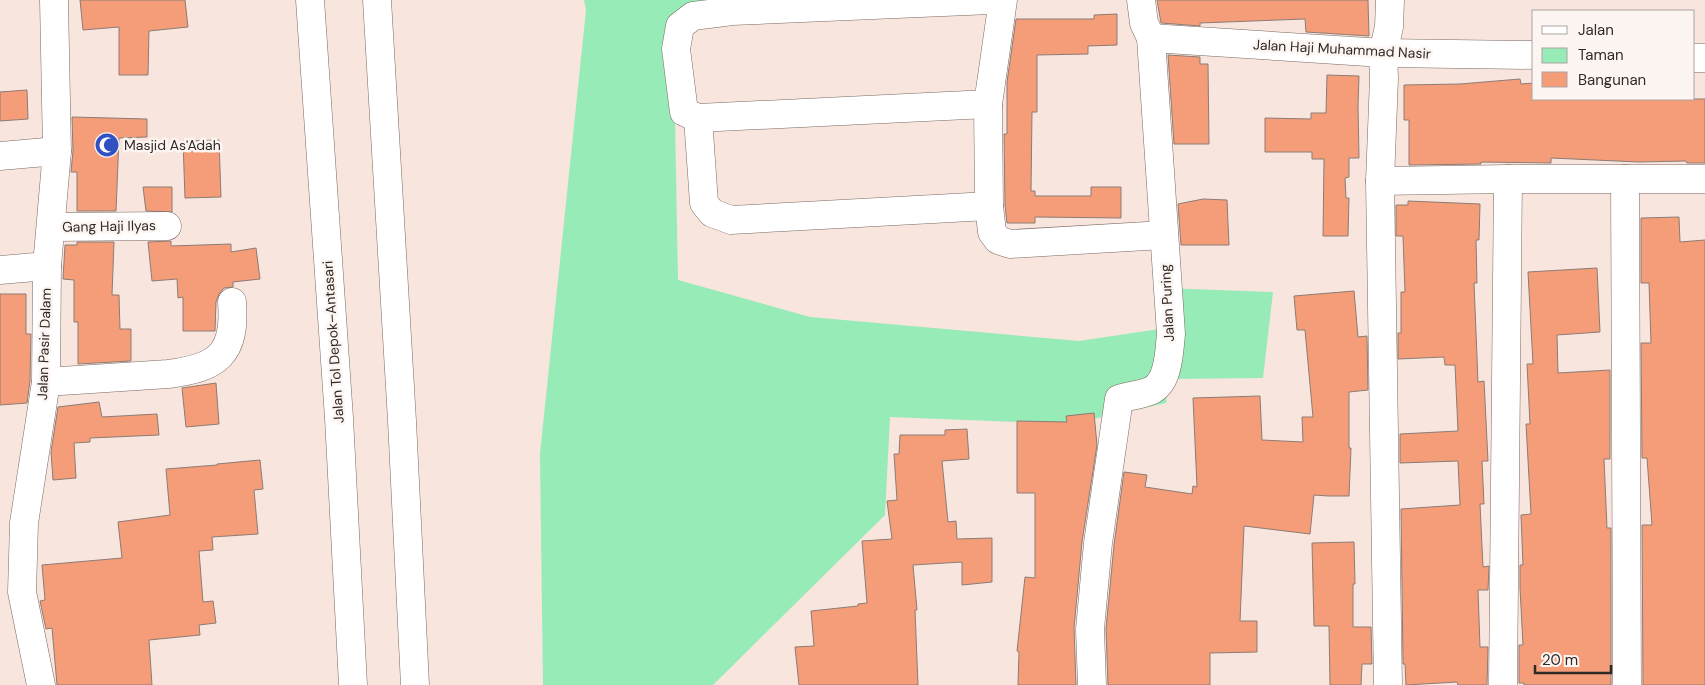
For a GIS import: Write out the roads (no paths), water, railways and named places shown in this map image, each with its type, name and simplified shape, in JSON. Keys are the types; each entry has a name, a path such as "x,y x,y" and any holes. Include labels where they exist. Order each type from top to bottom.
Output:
{"main road":[{"name":"Jalan Pasir Dalam","path":"41,685 22,592 24,522 46,382 47,266 58,151 54,0"},
{"name":"Jalan Tol Depok–Antasari","path":"310,0 339,418 353,685"},
{"path":"377,0 415,685"},
{"path":"988,104 698,118 684,112 676,49 680,26 693,16 732,6 991,0"},
{"path":"1003,0 988,104 988,206 992,232 998,240 1010,244 1164,235"},
{"name":"Jalan Puring","path":"1092,685 1090,629 1098,543 1119,399 1149,391 1157,386 1166,368 1171,334 1151,38 1144,23 1141,0"},
{"path":"1388,685 1380,181 1384,78 1383,53 1389,27 1390,0"},
{"name":"Jalan Haji Muhammad Nasir","path":"1151,38 1383,53 1532,55"},
{"path":"698,118 704,203 712,213 731,220 988,206"},
{"path":"0,156 58,151"},
{"path":"1503,685 1508,179"},
{"path":"1625,179 1627,685"},
{"path":"1380,181 1705,179"},
{"name":"Gang Haji Ilyas","path":"51,227 167,226"},
{"path":"0,270 47,266"},
{"path":"46,382 168,374 187,372 203,367 220,357 230,338 234,322 232,302"}],"place":[{"name":"Masjid As'Adah","path":"107,145"}]}
